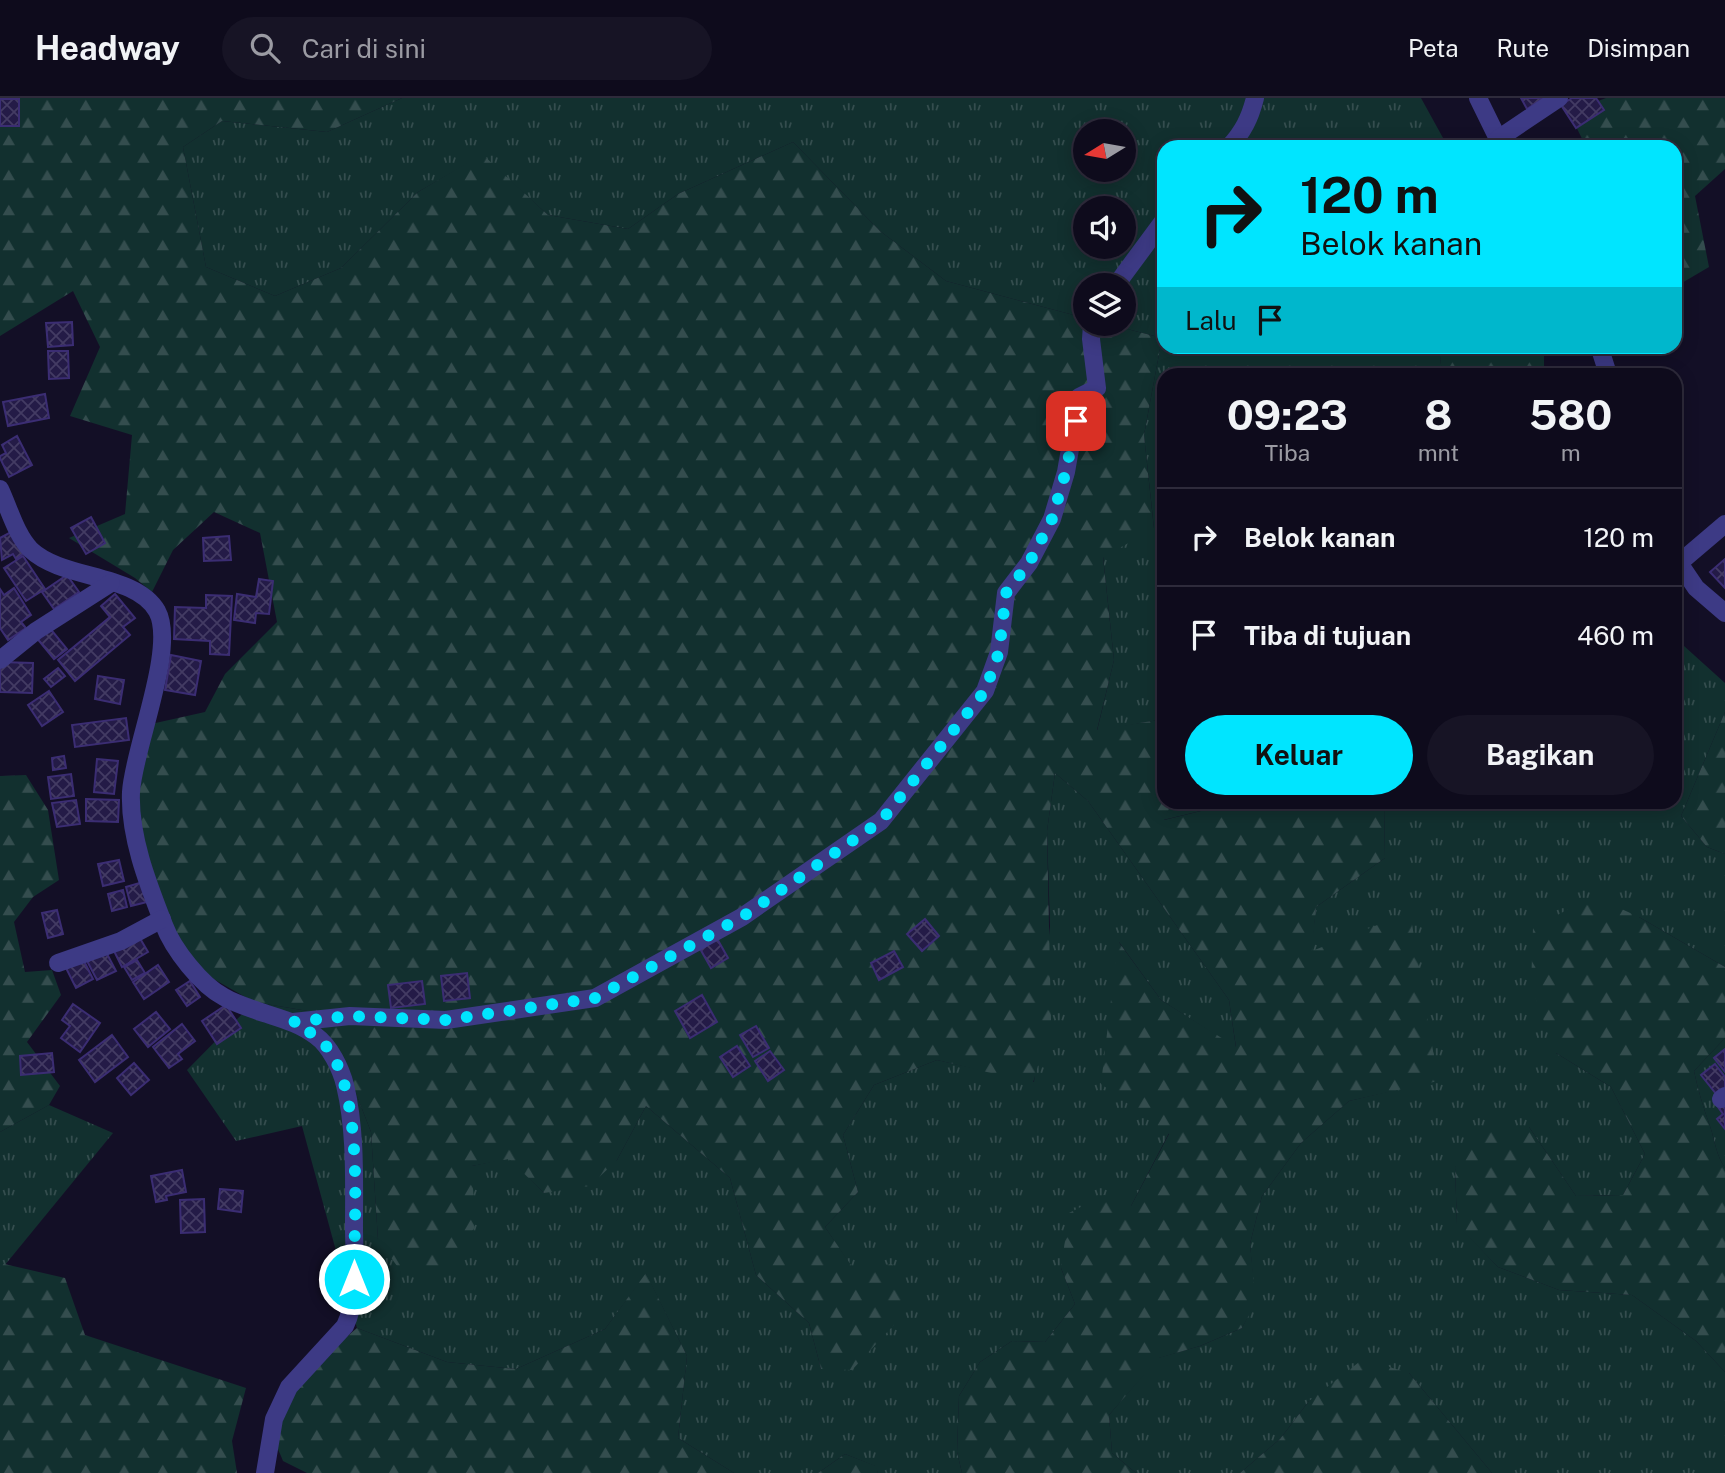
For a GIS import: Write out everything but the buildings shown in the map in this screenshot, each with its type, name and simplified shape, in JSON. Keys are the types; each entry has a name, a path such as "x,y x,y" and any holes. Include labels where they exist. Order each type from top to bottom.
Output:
{"street":[{"path":"1235,140 1250,116 1255,98"},
{"path":"1478,98 1499,140"},
{"path":"1504,140 1559,98"},
{"path":"1125,273 1157,229"},
{"path":"293,1022 350,1016 446,1020 595,998 742,917 881,821 985,691 999,652 1006,593 1029,563 1052,519 1066,471 1079,397 1097,388 1091,336"},
{"path":"0,489 24,541 31,550 54,564 141,592 156,611 162,626 162,644 151,708 131,791 132,819 141,859 164,928 194,972 223,997 293,1022 318,1037 332,1055 345,1083 354,1142 354,1297 351,1314 345,1326 289,1387 274,1419 265,1473"},
{"path":"1682,556 1725,524"},
{"path":"1682,568 1696,588 1725,613"},
{"path":"0,660 36,631 110,583"},
{"path":"58,963 121,941 162,919"}],"green space":[{"path":"0,98 402,98 327,132 222,121 183,147 206,267 275,296 341,268 418,192 482,154 548,215 628,229 678,194 793,142 880,231 946,281 1073,315 1073,336 1136,336 1136,331 1157,337 1159,354 1144,435 1154,529 1103,557 1114,660 1097,730 1157,720 1157,809 1169,809 1164,820 1209,809 1384,809 1385,858 1316,907 1312,951 1410,912 1438,1081 1349,1101 1301,1143 1262,1196 1250,1244 1256,1302 1242,1328 1200,1346 1159,1358 1109,1415 1112,1453 1136,1473 962,1473 957,1452 959,1396 980,1362 1012,1341 1045,1342 1075,1304 1061,1268 1069,1213 1104,1195 1131,1206 1169,1134 1101,1084 1118,941 1161,1000 1236,1047 1229,1000 1088,801 1055,773 1047,831 1051,1020 1033,1083 937,1060 874,1085 843,1135 858,1192 825,1227 853,1268 892,1264 917,1300 852,1370 821,1369 809,1323 756,1275 730,1178 646,1106 617,1160 590,1186 544,1193 509,1159 472,1166 475,1227 444,1270 400,1270 378,1240 371,1132 343,1060 308,1011 254,1002 196,969 154,898 133,810 151,724 205,712 225,674 277,622 260,533 214,512 173,550 152,592 135,578 69,538 125,514 132,435 70,416 100,347 73,291 0,336"},
{"path":"402,98 1421,98 1444,140 1157,140 1157,337 1136,331 1136,273 1073,273 1073,315 946,281 880,231 793,142 678,194 628,229 548,215 482,155 418,192 341,268 275,296 206,267 183,147 222,121 327,132"},
{"path":"1606,98 1725,98 1725,169 1695,196 1709,267 1682,283 1682,140 1583,140 1569,112"},
{"path":"1159,354 1440,354 1441,368 1157,368 1157,720 1097,731 1114,660 1103,556 1154,528 1144,435"},
{"path":"1440,354 1544,354 1544,368 1441,368"},
{"path":"1682,642 1725,683 1725,712 1681,816 1707,847 1725,854 1725,967 1639,917 1556,1053 1611,1087 1645,1154 1623,1195 1576,1196 1529,1127 1455,1167 1457,1224 1498,1267 1559,1290 1632,1295 1696,1341 1725,1372 1725,1473 1492,1473 1409,1373 1309,1401 1280,1439 1240,1473 1136,1473 1112,1453 1109,1415 1158,1358 1200,1346 1242,1328 1255,1302 1250,1244 1262,1196 1301,1143 1349,1101 1437,1080 1311,951 1316,907 1385,858 1384,809 1682,809"},
{"path":"1725,712 1725,854 1707,847 1681,816"},
{"path":"1055,773 1088,801 1229,1000 1236,1048 1161,1000 1119,942 1169,1133 1131,1206 1061,1268 1075,1304 1045,1342 1012,1341 980,1362 959,1396 957,1452 962,1473 878,1473 875,1466 845,1454 818,1473 734,1473 678,1438 687,1356 646,1274 605,1329 516,1369 447,1362 357,1328 302,1126 236,1141 187,1070 254,1002 308,1011 343,1060 371,1132 378,1240 472,1166 509,1158 544,1193 617,1160 646,1106 730,1178 756,1275 809,1323 821,1369 853,1269 825,1227 858,1192 843,1135 874,1085 937,1060 1034,1082 1050,926 1047,831"},
{"path":"26,775 48,810 59,880 33,897 14,922 25,972 52,970 61,995 27,1042 60,1086 49,1105 0,1132 0,776"},
{"path":"1168,809 1209,809 1163,820"},
{"path":"1593,896 1639,917 1725,967 1725,1038 1694,1071 1718,1153 1725,1168 1725,1372 1696,1341 1632,1295 1559,1290 1498,1267 1457,1225 1455,1167 1486,1127 1529,1127 1576,1196 1623,1195 1645,1154 1611,1087 1556,1053 1531,987 1533,928"},
{"path":"1725,1038 1725,1168 1718,1153 1694,1071"},
{"path":"49,1105 113,1133 0,1271 0,1132"},
{"path":"0,1263 65,1278 85,1335 246,1388 232,1441 237,1473 0,1473"},
{"path":"646,1273 687,1356 678,1438 734,1473 307,1473 283,1461 275,1435 278,1418 285,1403 294,1388 318,1362 357,1328 447,1362 516,1369 605,1329"},
{"path":"1363,1359 1409,1373 1492,1473 1240,1473 1280,1439 1309,1401"},
{"path":"845,1454 876,1466 878,1473 818,1473"}],"route":[{"path":"354,1279 354,1142 345,1083 332,1055 318,1037 293,1022 350,1016 446,1020 595,998 742,917 881,821 985,691 999,652 1006,593 1029,563 1052,519 1066,471 1076,421"}]}
